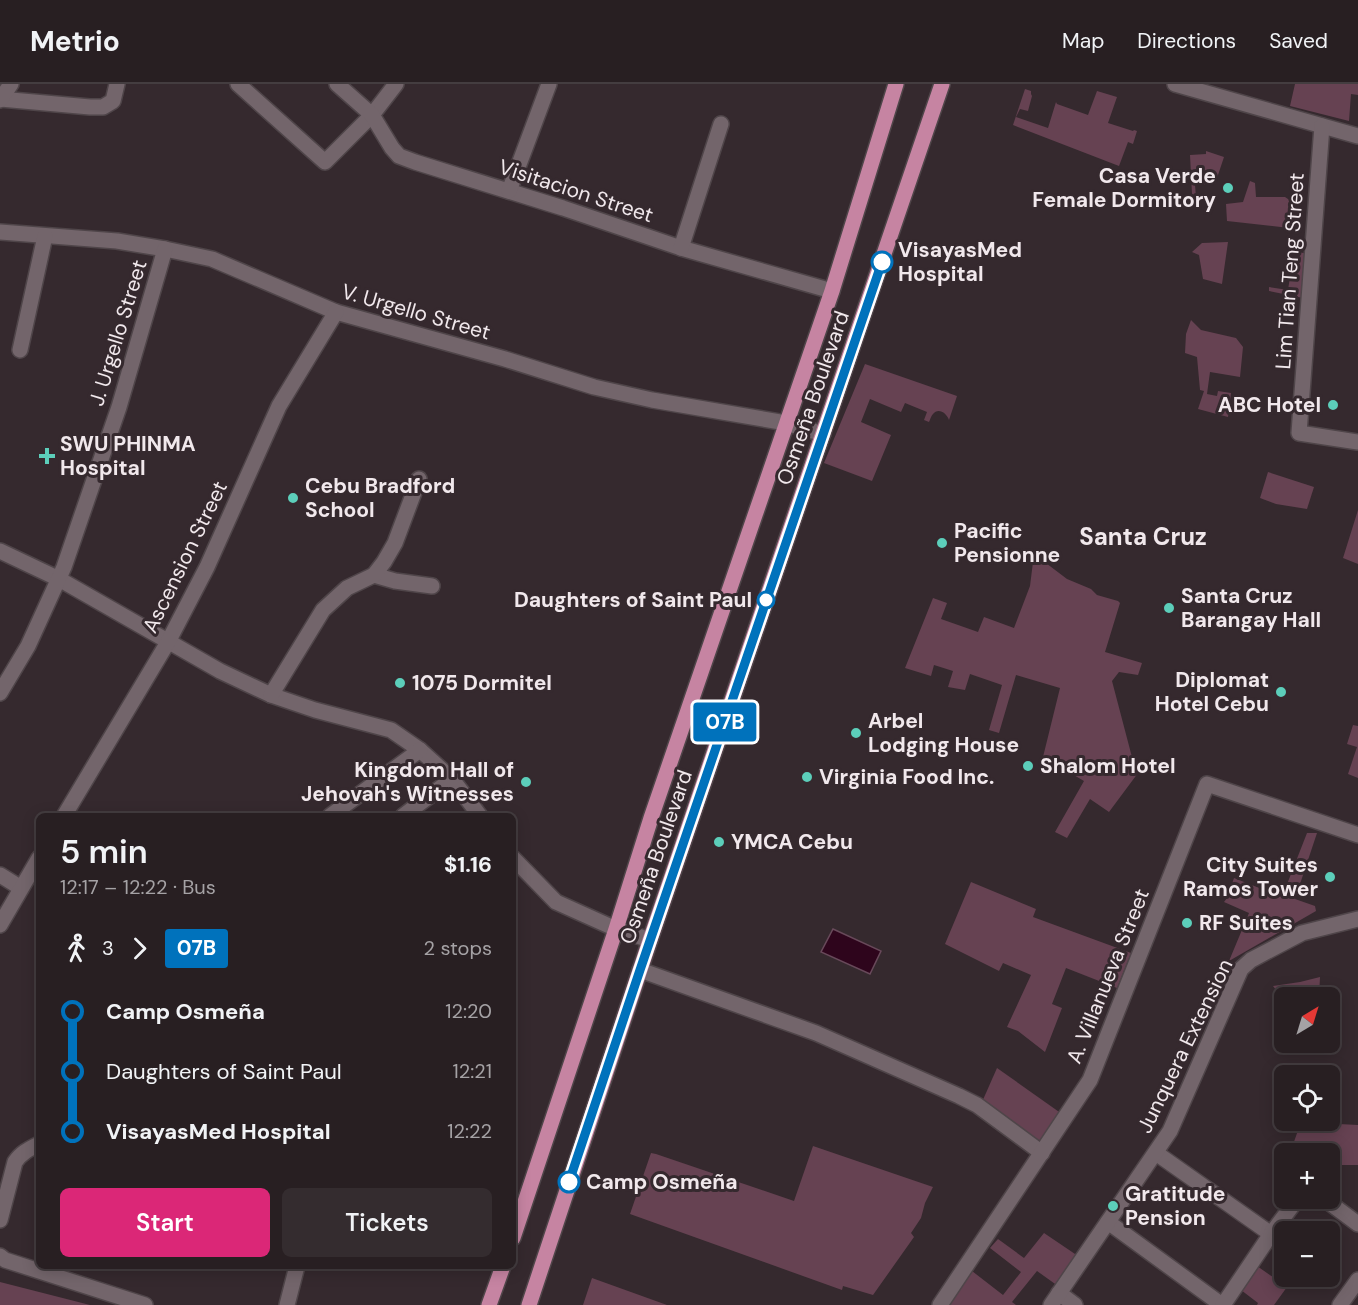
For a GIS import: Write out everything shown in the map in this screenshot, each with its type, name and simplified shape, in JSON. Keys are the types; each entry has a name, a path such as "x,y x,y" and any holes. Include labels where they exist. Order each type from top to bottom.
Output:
{"main road":[{"name":"Osmeña Boulevard","path":"516,1229 651,818 832,291 896,84"},
{"name":"Osmeña Boulevard","path":"529,1305 650,940 942,84"},
{"path":"489,1305 502,1269"}],"street":[{"path":"0,100 11,84"},
{"path":"0,100 103,107 113,101 117,84"},
{"path":"238,84 325,162 372,115 396,84"},
{"name":"Visitacion Street","path":"338,84 372,115 399,156 681,248 832,291"},
{"path":"510,191 549,84"},
{"path":"1175,84 1358,136"},
{"path":"681,248 721,124"},
{"name":"Lim Tian Teng Street","path":"1322,126 1299,433 1358,442"},
{"name":"V. Urgello Street","path":"0,232 117,241 212,259 336,312 505,359 594,387 652,400 786,423 823,434"},
{"path":"20,350 45,236"},
{"name":"J. Urgello Street","path":"0,693 28,646 59,579 119,406 165,249"},
{"name":"Ascension Street","path":"66,813 168,642 207,567 279,406 336,312"},
{"path":"271,695 323,610 347,588 374,575 384,562 395,543 419,479"},
{"path":"0,551 59,579 220,671 271,695 315,710 391,730 420,750 452,779 478,813"},
{"path":"374,575 395,581 432,586"},
{"path":"334,813 420,750"},
{"path":"407,813 452,779"},
{"name":"A. Villanueva Street","path":"940,1305 1090,1080 1207,784 1358,835"},
{"path":"516,861 556,902 616,929 650,940"},
{"path":"0,925 36,863"},
{"path":"0,875 21,888"},
{"name":"Junquera Extension","path":"1055,1299 1170,1131 1242,969 1251,960 1302,933 1358,919"},
{"path":"640,970 816,1034 959,1096 977,1105 1042,1153"},
{"path":"0,1220 15,1162 26,1151 36,1146"},
{"path":"1156,1153 1270,1234"},
{"path":"1108,1222 1222,1305 1289,1209"},
{"path":"1338,1209 1358,1224"},
{"path":"0,1256 16,1264 145,1305"},
{"path":"287,1305 296,1269"},
{"path":"1340,1305 1358,1280"},
{"path":"1055,1299 1075,1305"}],"shaded area":[{"path":"1295,84 1358,84 1358,95 1351,94 1349,121 1290,106"},
{"path":"1025,89 1031,91 1032,96 1028,111 1020,109 1016,117 1048,128 1056,102 1088,115 1097,91 1117,97 1108,123 1137,131 1133,144 1128,142 1119,166 1013,125"},
{"path":"1206,151 1224,157 1215,184 1195,185 1196,197 1192,194 1190,155 1206,154"},
{"path":"1250,181 1255,183 1256,197 1285,197 1291,201 1299,200 1298,229 1227,221 1226,204 1243,202"},
{"path":"1228,242 1222,284 1203,279 1199,255 1192,252 1202,243"},
{"path":"1294,251 1308,254 1303,298 1269,291 1269,287 1288,290"},
{"path":"1191,320 1201,330 1236,338 1243,347 1240,377 1210,372 1207,394 1217,396 1218,391 1231,393 1228,417 1198,409 1204,391 1200,390 1197,357 1185,353 1186,334"},
{"path":"865,364 957,396 949,420 944,413 937,411 929,422 924,420 927,412 905,403 901,412 870,399 861,422 891,435 872,481 824,463"},
{"path":"1268,472 1314,487 1307,509 1276,504 1260,498"},
{"path":"1358,510 1358,564 1343,558"},
{"path":"1034,554 1067,579 1091,589 1097,595 1120,603 1105,652 1142,663 1138,675 1119,672 1112,681 1138,773 1109,812 1090,799 1067,838 1055,832 1084,781 1043,757 1060,688 1016,675 999,733 989,730 1002,685 970,674 965,690 948,687 953,671 934,665 931,676 905,668 933,598 947,603 941,619 978,632 984,617 1014,628 1030,586"},
{"path":"1353,725 1358,726 1358,778 1348,774 1357,747 1347,744"},
{"path":"1307,833 1317,833 1295,899 1315,906 1316,911 1229,961 1249,913 1224,902 1234,878 1282,897"},
{"path":"971,882 1036,909 1033,917 1131,953 1117,988 1066,968 1052,1004 1062,1008 1045,1052 1018,1031 1007,1027 1031,975 1003,963 999,971 945,944"},
{"path":"833,929 881,951 870,974 821,952"},
{"path":"1320,977 1320,987 1273,986"},
{"path":"997,1068 1062,1114 1039,1147 982,1102"},
{"path":"1340,1124 1358,1125 1358,1165 1340,1165 1340,1143 1294,1143 1298,1131 1340,1131"},
{"path":"813,1146 933,1187 921,1218 911,1233 914,1237 873,1295 843,1286 842,1290 630,1214 651,1153 794,1201"},
{"path":"1044,1233 1078,1256 1058,1286 1037,1271 1012,1302 1016,1305 949,1305 972,1271 1003,1295 1021,1272 990,1248 998,1239 1024,1258"},
{"path":"1257,1266 1274,1278 1274,1287 1287,1287 1274,1305 1257,1305 1258,1303 1241,1290"},
{"path":"592,1278 667,1305 583,1305"},
{"path":"0,1282 90,1305 0,1305"}],"bus line":[{"name":"07B","path":"569,1182 882,262"}],"place":[{"name":"Casa Verde Female Dormitory","path":"1228,188"},
{"name":"VisayasMed Hospital","path":"882,262"},
{"name":"ABC Hotel","path":"1333,405"},
{"name":"SWU PHINMA Hospital","path":"47,456"},
{"name":"Cebu Bradford School","path":"293,498"},
{"name":"Pacific Pensionne","path":"942,543"},
{"name":"Daughters of Saint Paul","path":"766,600"},
{"name":"Santa Cruz Barangay Hall","path":"1169,608"},
{"name":"1075 Dormitel","path":"400,683"},
{"name":"Diplomat Hotel Cebu","path":"1281,692"},
{"name":"Arbel Lodging House","path":"856,733"},
{"name":"Shalom Hotel","path":"1028,766"},
{"name":"Virginia Food Inc.","path":"807,777"},
{"name":"Kingdom Hall of Jehovah's Witnesses","path":"526,782"},
{"name":"YMCA Cebu","path":"719,842"},
{"name":"City Suites Ramos Tower","path":"1330,877"},
{"name":"RF Suites","path":"1187,923"},
{"name":"Camp Osmeña","path":"569,1182"},
{"name":"Gratitude Pension","path":"1113,1206"}],"district":[{"name":"Santa Cruz","path":"1143,537"}]}
